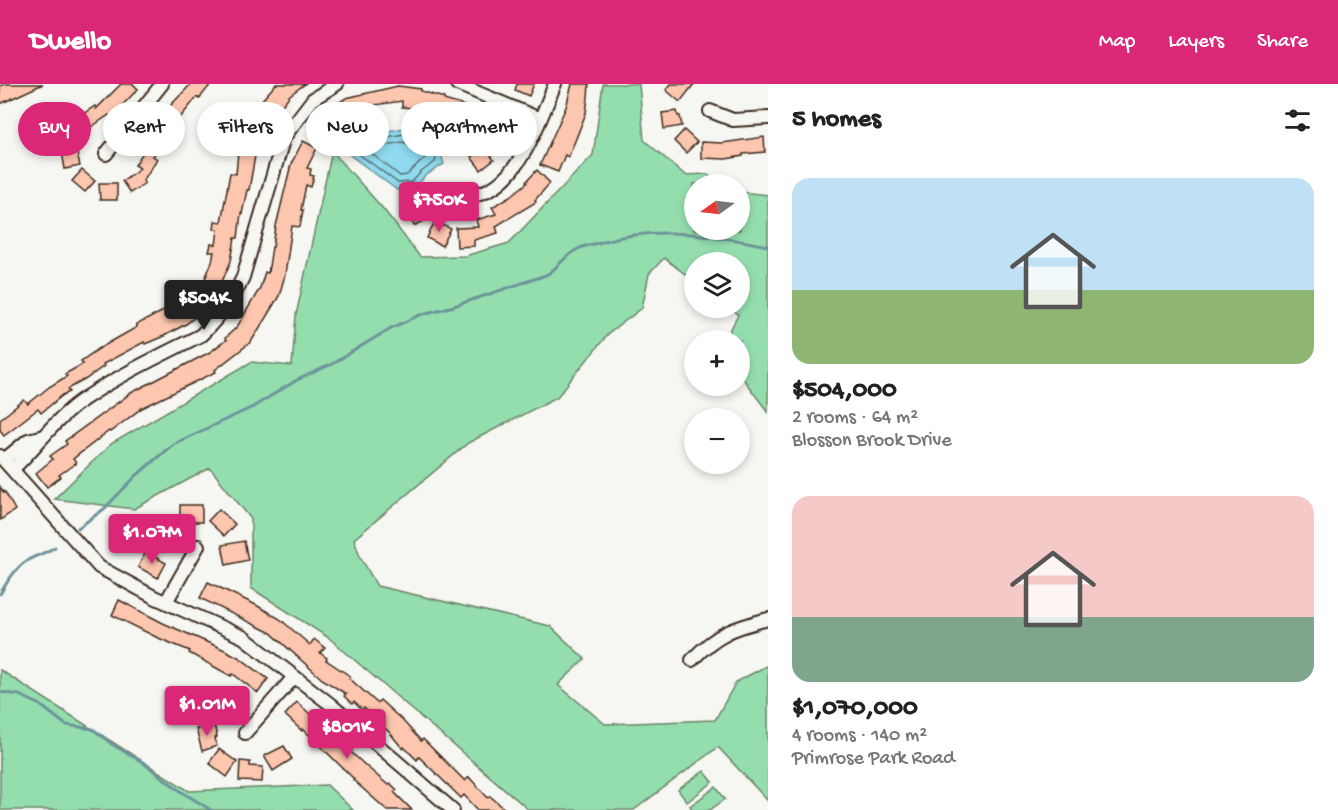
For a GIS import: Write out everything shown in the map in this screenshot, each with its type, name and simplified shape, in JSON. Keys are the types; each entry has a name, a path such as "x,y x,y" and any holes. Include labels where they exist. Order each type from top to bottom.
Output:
{"street":[{"path":"148,102 162,84"},
{"path":"337,84 313,99 284,136 243,277 235,294 218,319 201,334 83,399 44,436 34,449 6,462 99,567 166,602 243,637 330,704 453,810"},
{"path":"458,84 540,119"},
{"path":"455,201 491,189 510,174 522,156 555,84"},
{"path":"710,111 733,120 768,118"},
{"path":"166,602 198,546"},
{"path":"692,660 706,645 730,630 768,619"},
{"path":"245,733 294,677"}],"green space":[{"path":"603,84 639,84 644,140 684,174 684,240 750,240 750,193 768,195 768,412 750,388 750,330 730,330 736,318 750,318 750,252 684,252 684,273 664,258 649,274 642,308 608,334 557,397 468,443 354,539 360,556 377,586 550,626 585,659 558,685 605,724 715,720 736,682 768,665 768,801 718,747 634,810 529,810 329,638 251,588 251,519 210,468 134,509 54,499 111,444 251,362 292,366 296,315 331,156 336,156 385,211 420,257 465,256 509,243 593,155"},
{"path":"0,670 189,791 327,785 353,810 0,810"},
{"path":"704,771 713,782 687,802 678,790"},
{"path":"716,787 725,799 710,810 693,810 690,806"}],"water":[{"path":"401,129 401,156 441,156 444,164 425,176 415,188 397,190 351,156 389,156 389,131"}],"building":[{"path":"43,84 0,104 0,86"},
{"path":"121,84 133,84 138,89 125,102 103,102"},
{"path":"191,84 211,84 185,112 185,102 174,102"},
{"path":"276,84 305,84 285,102 260,102"},
{"path":"517,84 534,84 529,96 515,90"},
{"path":"572,84 589,84 586,113 568,157 565,155 558,172 540,165 566,107"},
{"path":"671,84 694,84 680,102 666,90"},
{"path":"398,86 421,89 421,91 451,102 340,102 346,98"},
{"path":"103,102 103,119 91,127 91,109 95,106 96,109"},
{"path":"677,111 682,126 664,129 662,113"},
{"path":"684,130 697,142 686,153 674,141"},
{"path":"764,137 765,152 743,154 743,156 726,159 701,158 701,142 722,143"},
{"path":"303,141 306,142 306,156 313,156 307,168 311,169 310,175 314,176 311,187 306,185 300,227 292,226 285,275 279,296 251,342 215,370 216,372 142,408 109,431 73,459 76,463 47,487 36,473 53,459 50,456 67,444 65,441 131,393 210,352 226,340 225,338 237,327 260,288 265,272 268,273 276,226 291,164"},
{"path":"63,156 78,156 80,166 65,169"},
{"path":"141,156 153,156 157,159 143,181 145,183 130,193 122,181 140,168 135,165"},
{"path":"238,156 255,156 231,261 217,293 200,313 164,336 145,344 144,342 103,364 104,366 68,389 70,392 41,413 38,409 4,435 0,430 0,419 24,400 28,404 67,376 65,374 83,364 81,361 100,348 137,327 136,325 169,308 171,311 190,297 204,281 212,262 214,252 209,252 211,244 216,245 218,229 214,229 215,221 221,222 230,173 236,174"},
{"path":"491,156 494,160 481,170 471,157"},
{"path":"82,170 95,181 85,192 72,181"},
{"path":"537,170 550,183 535,200 536,202 496,226 498,233 474,240 474,246 457,247 456,228 478,227 476,220 496,214 492,207 527,183"},
{"path":"99,183 117,183 117,200 100,200"},
{"path":"425,202 432,217 414,226 407,210"},
{"path":"435,221 451,229 442,246 427,238"},
{"path":"0,487 15,510 0,520"},
{"path":"180,505 202,505 202,522 180,522"},
{"path":"219,509 235,524 224,536 208,521"},
{"path":"162,516 175,525 164,542 151,533"},
{"path":"244,541 248,560 226,565 222,545"},
{"path":"146,552 166,563 158,578 138,567"},
{"path":"208,582 280,619 310,645 314,639 325,648 320,653 327,658 326,660 350,676 349,678 377,703 380,700 465,781 469,777 488,798 490,796 506,810 478,810 464,795 461,798 419,757 417,760 404,747 403,749 364,708 362,710 354,702 352,704 344,696 346,694 322,679 271,633 200,598"},
{"path":"119,600 163,623 225,650 268,679 258,693 233,674 231,676 189,653 190,651 112,615"},
{"path":"224,691 235,704 219,718 208,705"},
{"path":"297,702 366,766 388,785 390,783 397,790 394,792 412,810 387,810 353,780 303,729 302,731 285,715"},
{"path":"214,724 217,746 202,751 196,729"},
{"path":"284,746 292,759 273,771 264,756"},
{"path":"219,749 237,762 227,777 209,763"},
{"path":"240,761 250,762 250,766 263,767 262,782 239,781"}],"waterway":[{"path":"78,528 104,509 136,476 173,444 253,407 297,380 332,364 391,328 423,314 546,275 581,248 625,236 666,233 727,238 768,246"},
{"path":"0,594 12,575 24,563 55,547"},
{"path":"0,692 19,695 39,704 66,725 93,729 113,745 141,761 182,792 211,810"}]}
